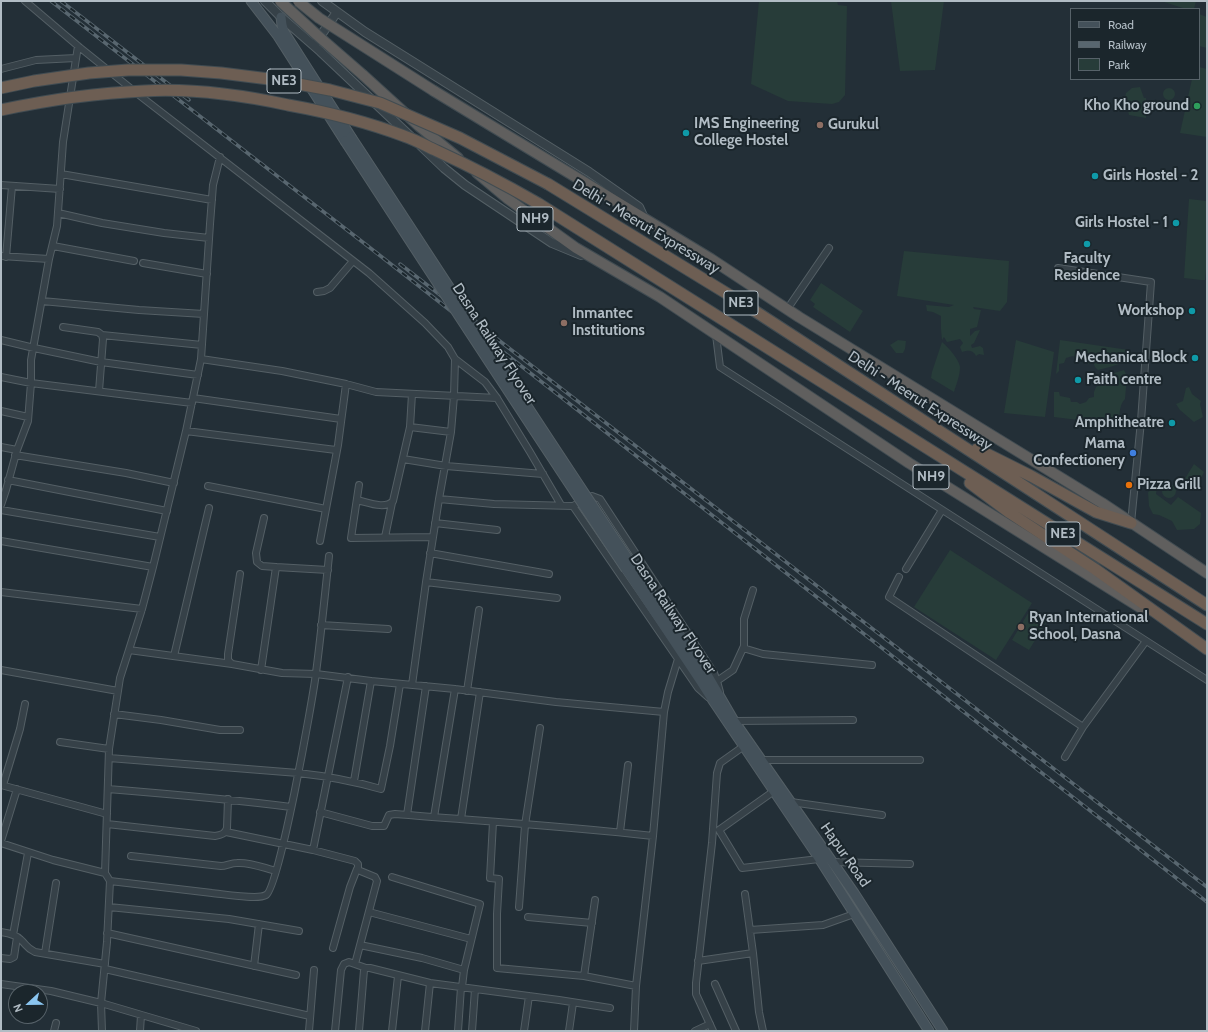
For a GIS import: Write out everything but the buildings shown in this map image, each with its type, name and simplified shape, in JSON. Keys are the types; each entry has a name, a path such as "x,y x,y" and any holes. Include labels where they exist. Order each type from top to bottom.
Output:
{"highway":[{"name":"NH9","path":"280,1 419,126 508,199 576,248 660,298 909,463 1206,648"},
{"path":"298,1 319,18 378,56 644,218 788,308 806,321 1102,503 1207,574"},
{"name":"Delhi - Meerut Expressway","path":"1,88 34,81 88,73 128,70 181,70 213,72 277,80 330,90 380,103 460,138 548,184 744,304 1207,605"},
{"name":"NE3","path":"1,110 49,100 145,90 181,90 220,93 312,109 372,125 406,137 484,173 539,204 1207,624"},
{"path":"931,427 1031,476 1096,512 1132,523"},
{"path":"919,444 1010,513 1095,569 1206,648"}],"main road":[{"name":"Dasna Railway Flyover","path":"252,1 278,36 542,444 701,673"},
{"name":"Dasna Railway Flyover","path":"281,17 282,25 288,37 351,137 701,673 717,700"},
{"name":"Hapur Road","path":"717,700 762,760 854,893 941,1027"},
{"name":"Hapur Road","path":"717,700 744,746 820,859 928,1031"}],"street":[{"path":"25,1 78,46 369,273 425,323 448,347 455,359 485,382 497,398 561,505"},
{"path":"265,1 444,168 465,185 552,243 606,266"},
{"path":"322,1 365,32 589,172 639,207 644,218"},
{"path":"314,46 336,12"},
{"path":"1,505 4,489 28,421 31,360 49,259 57,226 63,142 78,46"},
{"path":"1,68 36,60 76,58"},
{"path":"102,1031 101,1003 105,966 110,881 105,873 109,749 120,678 142,609 153,567 198,376 201,359 213,185 220,157"},
{"path":"61,174 212,200"},
{"path":"1,185 60,189"},
{"path":"12,186 4,256 49,259"},
{"path":"58,213 102,223 164,233 209,238"},
{"path":"53,246 134,261"},
{"path":"788,308 829,248"},
{"path":"317,292 330,288 353,261"},
{"path":"143,263 207,274"},
{"path":"1058,268 1151,282 1132,523"},
{"path":"42,301 139,310 204,314"},
{"path":"63,327 98,332 102,335 202,344"},
{"path":"99,391 103,339 102,335"},
{"path":"716,335 720,367 1207,680"},
{"path":"1,340 101,362 198,376"},
{"path":"201,359 282,371 346,384 376,392 497,398"},
{"path":"412,685 430,553 451,432 455,359"},
{"path":"1,377 31,383 193,400 342,419"},
{"path":"320,541 342,419 346,384"},
{"path":"385,537 410,427 412,394"},
{"path":"1,411 28,417"},
{"path":"410,427 451,432"},
{"path":"186,430 336,450"},
{"path":"1,447 16,452 174,483"},
{"path":"403,459 446,466 543,474"},
{"path":"8,480 167,510"},
{"path":"359,485 351,538 433,537"},
{"path":"208,486 326,509"},
{"path":"439,499 494,504 573,506 592,496 600,499 714,673 717,681 717,700"},
{"path":"357,500 384,506 392,503"},
{"path":"573,506 698,688 717,700"},
{"path":"174,656 209,508"},
{"path":"1,510 160,537"},
{"path":"906,569 942,510"},
{"path":"264,518 256,553 257,562 262,566 328,570"},
{"path":"435,523 497,530"},
{"path":"1,541 153,567"},
{"path":"430,553 549,574"},
{"path":"110,881 242,896 265,896 269,893 283,844 291,807 316,674 329,556"},
{"path":"261,670 276,567"},
{"path":"232,664 228,660 228,654 240,574"},
{"path":"899,577 889,597 1083,727"},
{"path":"426,582 557,598"},
{"path":"717,681 734,670 745,644 744,619 753,590"},
{"path":"1,592 142,609"},
{"path":"468,691 479,610"},
{"path":"322,625 388,629"},
{"path":"1065,757 1083,727 1146,641"},
{"path":"743,648 763,654 872,666"},
{"path":"129,650 232,664 282,673 348,677 371,681 455,689 556,702 664,712"},
{"path":"634,1031 636,986 653,836 664,712 668,692 678,659"},
{"path":"1,670 118,691"},
{"path":"313,850 348,677"},
{"path":"354,781 371,681"},
{"path":"109,758 328,776 354,781 381,789 400,684"},
{"path":"407,815 426,686"},
{"path":"434,817 455,689"},
{"path":"461,819 480,692"},
{"path":"25,704 20,729 2,785 107,814"},
{"path":"114,714 220,730 240,730"},
{"path":"734,721 853,720"},
{"path":"518,907 525,825 540,728"},
{"path":"60,742 109,749"},
{"path":"713,1031 696,994 696,983 712,843 717,773 720,763 744,746"},
{"path":"762,760 920,760"},
{"path":"620,832 628,765"},
{"path":"16,789 1,842 28,853 105,873"},
{"path":"108,789 228,799 291,807"},
{"path":"774,791 720,830 742,868 820,859"},
{"path":"226,832 228,799"},
{"path":"791,802 882,816"},
{"path":"320,812 378,827 384,826 388,817 392,814 568,827 653,836"},
{"path":"493,822 490,878 499,879 496,914 497,968 584,976 636,986"},
{"path":"107,824 215,836 222,835 226,832 313,850 356,861 358,864 357,869 350,887 333,948"},
{"path":"1,958 14,958 15,936 28,853"},
{"path":"131,856 221,866 244,863 276,871"},
{"path":"832,862 910,864"},
{"path":"354,964 369,912 376,880 372,876 357,869"},
{"path":"392,877 480,904 461,987 458,1031"},
{"path":"45,953 56,883"},
{"path":"745,894 759,1012 763,1031"},
{"path":"584,976 595,900"},
{"path":"109,907 228,919 299,931"},
{"path":"369,912 471,939"},
{"path":"750,930 822,925 854,914"},
{"path":"528,917 592,923"},
{"path":"254,966 259,924"},
{"path":"1,932 21,939 27,947 35,952 105,966 310,1016"},
{"path":"107,933 296,975"},
{"path":"360,945 422,958 464,970"},
{"path":"698,961 753,953"},
{"path":"334,1031 341,970 344,964 349,962 366,968 430,983 610,1008"},
{"path":"359,1031 364,970 366,968"},
{"path":"309,1031 314,970"},
{"path":"392,1031 398,976"},
{"path":"425,1031 430,983"},
{"path":"1,984 52,991 142,1015 176,1028 196,1031"},
{"path":"716,984 736,1031"},
{"path":"472,1031 475,989"},
{"path":"524,1031 529,996"},
{"path":"569,1031 573,1003"},
{"path":"140,1031 142,1015"},
{"path":"54,1031 56,1023"},
{"path":"695,1031 710,1024"},
{"path":"928,1031 941,1027"}],"green space":[{"path":"759,1 837,1 838,5 847,6 845,95 839,102 832,104 788,101 751,84"},
{"path":"891,1 944,1 935,70 900,71"},
{"path":"1161,1 1196,1 1194,8 1183,8"},
{"path":"1200,14 1207,17 1207,48 1200,46"},
{"name":"Kho Kho ground","path":"1200,67 1207,69 1207,137 1180,133 1192,80 1200,80"},
{"path":"1140,87 1144,98 1146,98 1146,118 1129,115 1125,99 1126,93 1132,88"},
{"path":"1167,88 1171,88 1175,94 1171,100 1167,100 1163,96 1163,92"},
{"path":"1189,199 1207,201 1207,258 1205,280 1184,278"},
{"path":"904,251 1009,261 1007,302 1000,311 973,307 974,309 981,310 977,327 970,329 970,336 975,331 980,330 974,343 971,345 972,348 980,346 983,348 984,355 979,354 976,356 970,351 962,352 960,347 963,343 960,339 947,342 944,337 942,340 941,316 927,311 926,305 949,307 954,305 897,296"},
{"path":"821,283 863,311 850,332 813,307 815,304 810,300"},
{"path":"898,340 906,341 903,353 896,353 890,345"},
{"path":"1016,340 1054,352 1045,417 1004,413"},
{"path":"1060,340 1129,350 1130,354 1121,358 1122,363 1098,370 1093,362 1089,364 1085,363 1082,357 1077,358 1073,356 1066,358 1064,363 1059,364 1059,371 1056,374"},
{"path":"942,342 950,350 960,367 959,377 954,392 931,378"},
{"path":"1124,370 1127,376 1125,399 1120,408 1119,425 1054,417 1054,392 1059,392 1060,396 1070,398 1071,402 1077,402 1080,404 1086,402 1089,398 1094,397 1096,387 1100,385 1099,380 1101,377"},
{"path":"1189,387 1192,394 1201,401 1200,404 1203,417 1194,422 1180,410 1176,404 1183,401 1186,388"},
{"path":"1194,464 1204,472 1197,486 1193,484 1191,487 1189,485 1188,487 1183,484 1182,481"},
{"path":"1166,484 1172,484 1176,488 1176,494 1172,498 1166,498 1162,494 1162,488"},
{"path":"1157,487 1156,494 1171,505 1178,497 1201,513 1200,524 1194,529 1177,530 1172,521 1153,514 1149,506 1148,492"},
{"path":"950,550 1032,603 996,660 914,607"},
{"path":"1030,610 1047,621 1029,650 1012,640"}],"railway":[{"path":"51,1 369,247 1207,902"},
{"path":"61,1 189,100"},
{"path":"400,264 1207,887"}],"place":[{"name":"Kho Kho ground","path":"1197,106"},
{"name":"Gurukul","path":"820,125"},
{"name":"IMS Engineering College Hostel","path":"686,133"},
{"name":"Girls Hostel - 2","path":"1095,176"},
{"name":"Girls Hostel - 1","path":"1176,223"},
{"name":"Faculty Residence","path":"1087,244"},
{"name":"Workshop","path":"1192,311"},
{"name":"Inmantec Institutions","path":"564,323"},
{"name":"Mechanical Block","path":"1195,358"},
{"name":"Faith centre","path":"1078,380"},
{"name":"Amphitheatre","path":"1172,423"},
{"name":"Mama Confectionery","path":"1133,453"},
{"name":"Pizza Grill","path":"1129,485"},
{"name":"Ryan International School, Dasna","path":"1021,627"}]}
